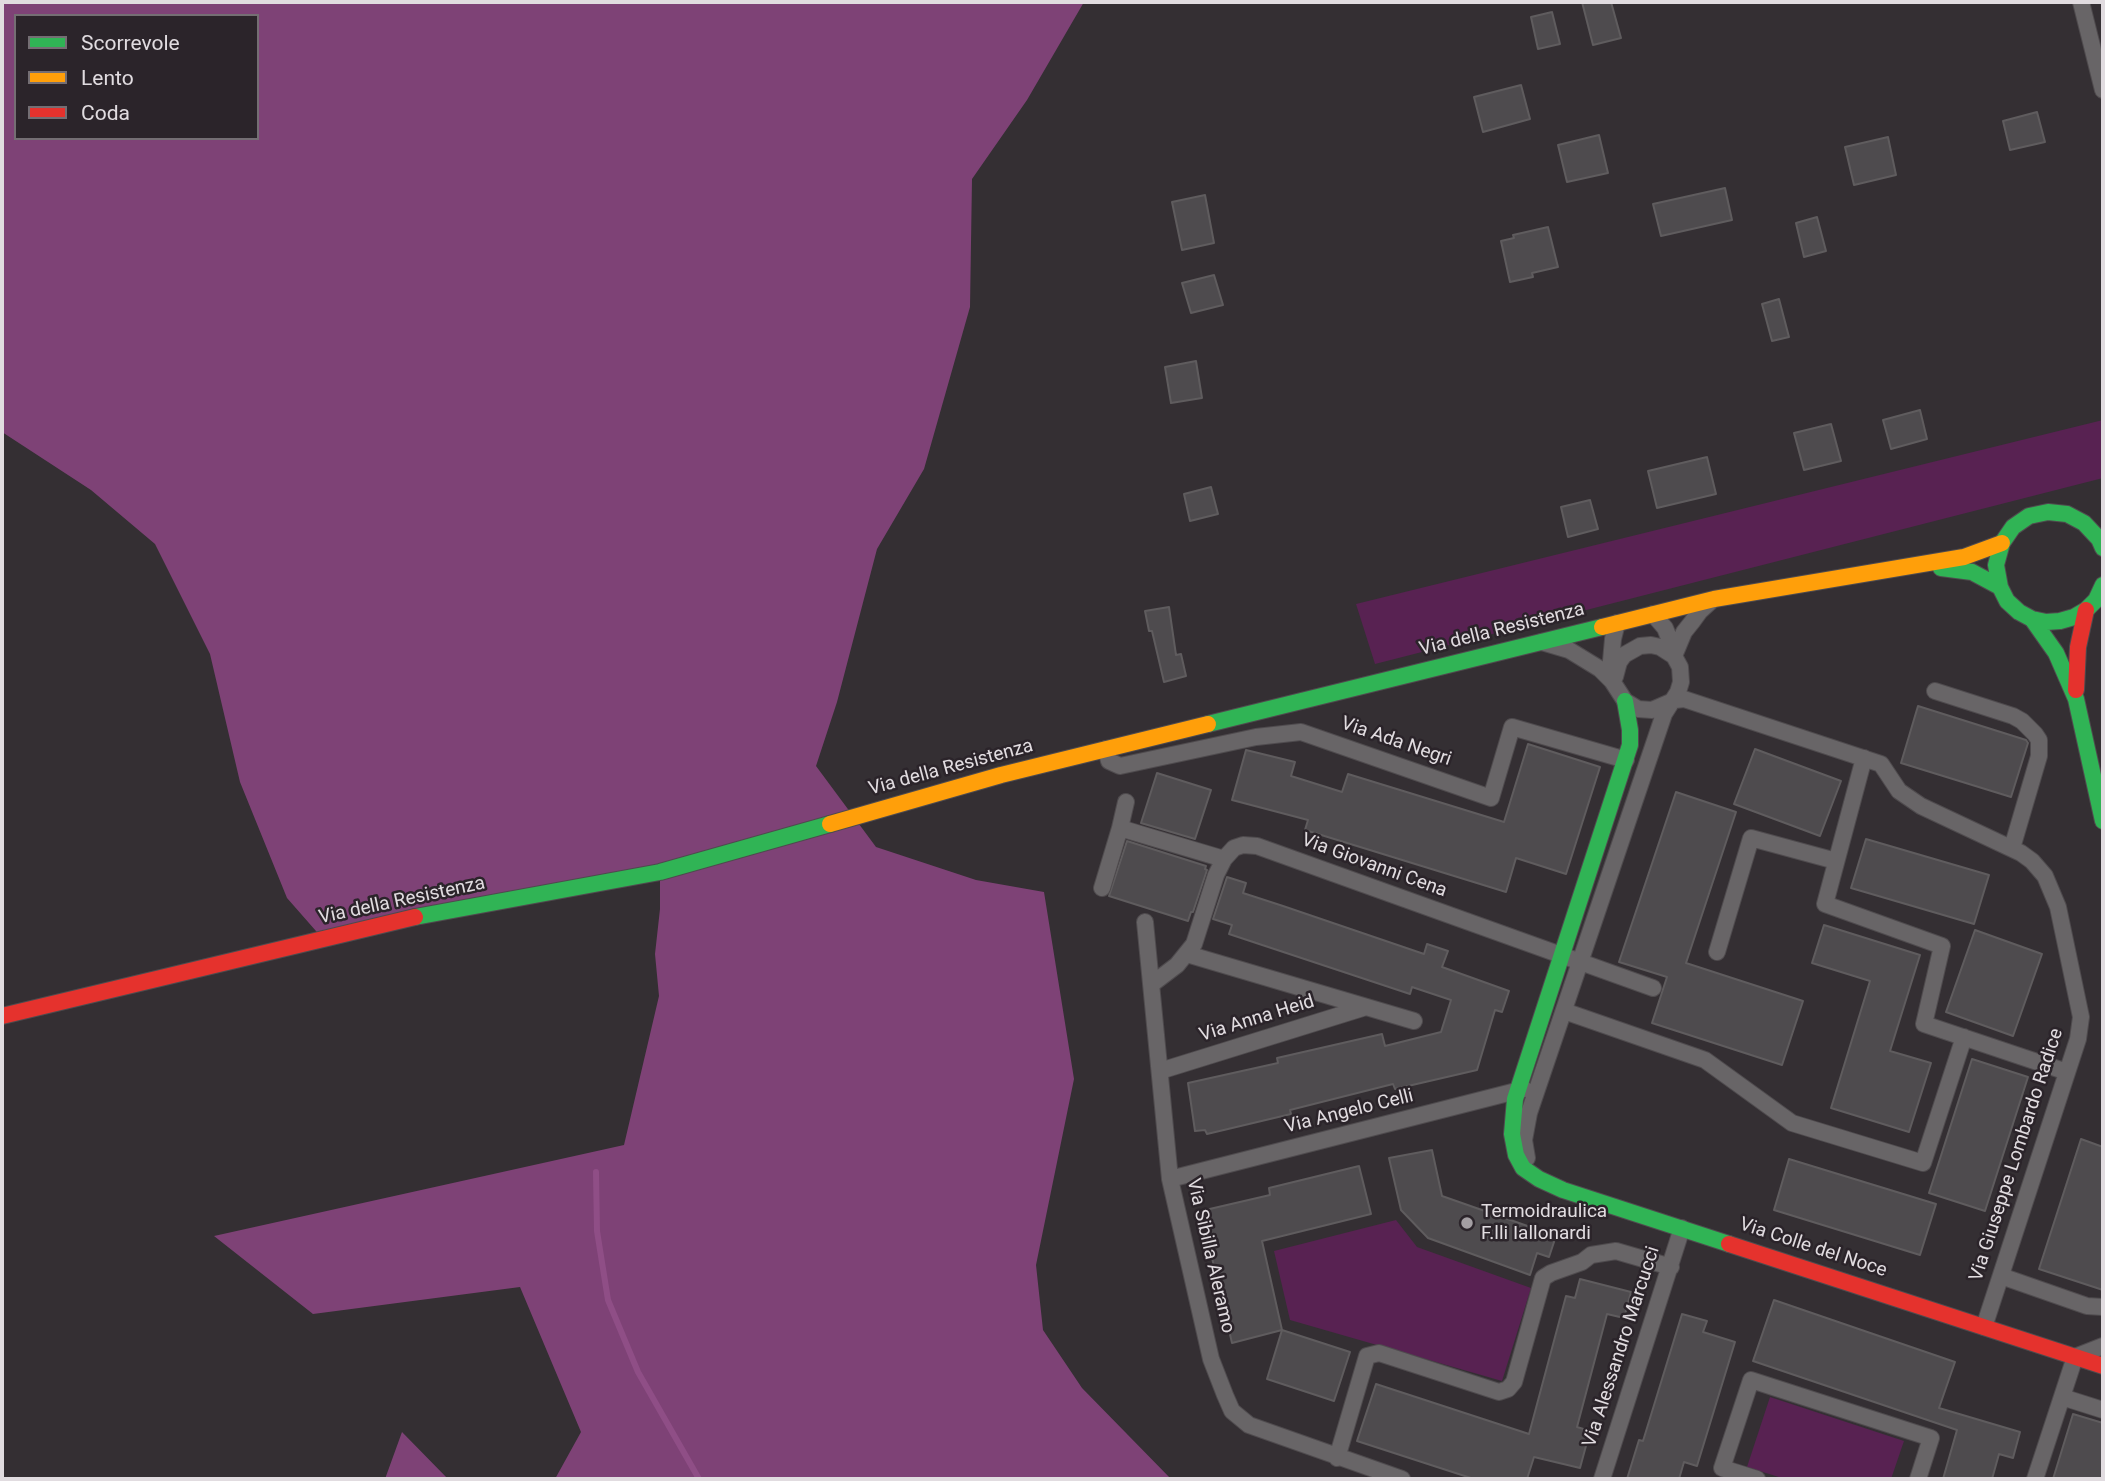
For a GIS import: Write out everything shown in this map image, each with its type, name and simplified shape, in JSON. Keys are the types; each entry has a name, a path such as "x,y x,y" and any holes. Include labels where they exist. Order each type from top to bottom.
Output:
{"street":[{"path":"2081,2 2103,90"},
{"path":"2103,548 2099,539 2084,523 2067,514 2048,512 2029,516 2013,527 2002,543 1996,565 2000,587 2007,601 2019,612 2046,622 2074,617 2086,610 2096,600 2103,585"},
{"path":"2084,523 2103,516"},
{"name":"Via della Resistenza","path":"2,1016 422,915 660,872 1001,775 1714,599 1913,567 1964,557 2002,543"},
{"name":"Via della Resistenza","path":"1913,567 1965,570 2000,587"},
{"path":"1674,656 1692,621 1714,599"},
{"path":"2076,698 2078,648 2086,610"},
{"path":"1539,1179 1528,1163 1524,1140 1529,1113 1659,727 1670,702 1678,692 1681,674 1665,628 1653,614"},
{"path":"2032,619 2056,653 2076,698 2103,821"},
{"name":"Via Colle del Noce","path":"1617,623 1611,661 1630,730 1630,745 1517,1091 1512,1134 1522,1168 1563,1190 2103,1366"},
{"path":"1542,642 1569,650 1600,669 1632,706 1645,710 1661,708 1670,702"},
{"path":"1619,689 1619,662 1624,655 1640,646 1651,645 1674,656"},
{"name":"Via Giuseppe Lombardo Radice","path":"1681,674 1691,691 1712,708"},
{"path":"1935,691 2013,716 2022,721 2039,740 2039,756 2012,848"},
{"name":"Via Giuseppe Lombardo Radice","path":"1670,702 1685,699 1881,764 1899,791 1921,806 2012,848 2032,861 2045,876 2058,907 2081,1017 2078,1039 1984,1327"},
{"name":"Via Ada Negri","path":"1106,749 1109,761 1120,765 1256,737 1301,732 1491,798 1512,727 1626,760"},
{"path":"1864,758 1825,904 1942,946 1924,1024 2067,1072"},
{"path":"1102,888 1126,802"},
{"path":"1120,828 1223,859 1194,944 1177,965 1152,984"},
{"path":"1717,952 1751,838 1836,861"},
{"name":"Via Giovanni Cena","path":"1223,859 1234,848 1242,845 1257,846 1653,988"},
{"name":"Via Sibilla Aleramo","path":"1145,922 1170,1179 1211,1359 1233,1411 1261,1431 1402,1479"},
{"name":"Via Anna Heid","path":"1187,954 1414,1021"},
{"name":"Via Anna Heid","path":"1160,1071 1366,1007"},
{"path":"1563,1011 1705,1060 1792,1123 1923,1163 1964,1037"},
{"name":"Via Angelo Celli","path":"1170,1179 1539,1085"},
{"name":"Via Alessandro Marcucci","path":"1602,1479 1682,1228"},
{"path":"1337,1458 1367,1356 1379,1353 1499,1392 1508,1389 1514,1382 1543,1278 1582,1262 1591,1255 1616,1251 1671,1267"},
{"path":"2001,1276 2087,1306 2103,1307"},
{"path":"2035,1479 2075,1357 2103,1346"},
{"path":"1757,1479 1722,1468 1751,1380 1931,1438 1918,1479"},
{"path":"2062,1397 2103,1410"}],"shaded area":[{"path":"2,2 1084,2 1027,100 972,179 970,307 924,469 877,549 837,702 816,766 876,847 976,880 1044,892 1074,1079 1036,1265 1043,1330 1082,1388 1171,1479 555,1479 581,1432 520,1287 313,1314 214,1236 624,1145 659,996 655,954 660,909 660,873 323,939 287,898 240,782 210,654 155,544 91,490 2,432"},
{"path":"2103,420 2103,478 1375,664 1356,604"},
{"path":"1396,1220 1417,1247 1531,1288 1502,1381 1290,1320 1274,1251"},
{"path":"1770,1397 1904,1441 1891,1479 1785,1479 1747,1467"},
{"path":"402,1432 448,1479 385,1479"}],"building":[{"path":"1582,2 1611,2 1621,38 1593,45"},
{"path":"1552,12 1560,44 1538,49 1531,17"},
{"path":"1521,85 1530,119 1483,132 1474,97"},
{"path":"2037,112 2045,142 2010,150 2003,121"},
{"path":"1599,135 1608,173 1567,182 1558,145"},
{"path":"1888,137 1896,175 1854,185 1845,147"},
{"path":"1725,188 1732,220 1661,236 1653,204"},
{"path":"1205,195 1214,243 1182,250 1172,202"},
{"path":"1817,217 1826,251 1804,257 1796,223"},
{"path":"1548,227 1558,267 1510,282 1501,241 1514,238 1513,235"},
{"path":"1214,275 1223,305 1191,313 1182,283"},
{"path":"1779,299 1789,337 1772,341 1762,304"},
{"path":"1196,361 1202,398 1171,403 1165,367"},
{"path":"1920,410 1927,439 1891,449 1883,420"},
{"path":"1831,424 1841,461 1804,470 1794,433"},
{"path":"1707,457 1716,494 1657,508 1648,471"},
{"path":"1211,487 1218,514 1190,521 1184,494"},
{"path":"1590,500 1598,529 1568,537 1561,507"},
{"path":"1169,607 1176,655 1181,654 1186,676 1164,682 1145,611"},
{"path":"1918,706 2026,740 2028,743 2011,797 1901,763"},
{"path":"1528,744 1600,767 1566,874 1516,858 1506,892 1305,830 1308,820 1232,800 1246,750 1295,762 1291,776 1342,792 1348,774 1504,822"},
{"path":"1755,749 1841,781 1820,836 1734,804"},
{"path":"1157,773 1211,790 1195,839 1141,823"},
{"path":"1676,792 1736,812 1686,963 1803,1001 1782,1065 1652,1023 1667,977 1619,962"},
{"path":"1866,839 1989,875 1974,924 1851,888"},
{"path":"1127,841 1206,866 1207,870 1188,921 1109,896"},
{"path":"1227,877 1246,883 1243,893 1424,954 1427,944 1448,951 1442,967 1509,991 1502,1012 1495,1010 1477,1070 1395,1089 1393,1084 1290,1110 1291,1114 1207,1134 1205,1130 1195,1131 1188,1083 1278,1063 1277,1058 1382,1034 1385,1046 1441,1032 1451,1000 1412,987 1410,994 1229,934 1232,925 1213,919"},
{"path":"1824,925 1920,955 1890,1051 1931,1063 1909,1132 1831,1108 1870,981 1812,963"},
{"path":"1975,930 2042,954 2013,1036 1946,1012"},
{"path":"1972,1059 2028,1077 1985,1211 1929,1193"},
{"path":"2081,1139 2103,1147 2103,1290 2039,1269"},
{"name":"Termoidraulica F.lli Iallonardi","path":"1432,1150 1442,1196 1556,1236 1549,1257 1537,1253 1530,1275 1428,1238 1401,1210 1389,1158"},
{"path":"1789,1159 1936,1204 1920,1255 1774,1210"},
{"path":"1359,1166 1371,1214 1262,1241 1282,1330 1232,1343 1201,1211 1270,1195 1269,1188"},
{"path":"1580,1279 1631,1292 1624,1318 1607,1314 1577,1427 1590,1431 1580,1468 1534,1457 1527,1479 1474,1479 1357,1441 1376,1384 1529,1434 1566,1296 1575,1298"},
{"path":"1774,1300 1955,1362 1939,1408 2020,1432 2013,1458 1999,1454 1992,1479 1943,1479 1957,1430 1753,1361"},
{"path":"1682,1314 1707,1321 1703,1332 1735,1342 1697,1466 1684,1462 1679,1479 1627,1479 1639,1440 1643,1441"},
{"path":"1282,1330 1350,1352 1334,1401 1267,1379"},
{"path":"2073,1414 2103,1423 2103,1479 2053,1479"}],"waterway":[{"path":"596,1172 597,1231 608,1300 638,1372 699,1479"}],"traffic: fast":[{"path":"2103,548 2099,539 2084,523 2067,514 2048,512 2029,516 2013,527 2002,543 1996,565 2000,587 2007,601 2019,612 2046,622 2074,617 2086,610 2096,600 2103,585"},
{"path":"1941,568 1972,572 2000,587"},
{"path":"2032,619 2056,653 2076,699 2103,821"},
{"path":"1208,724 1602,627"},
{"path":"1625,701 1630,745 1515,1099 1512,1134 1516,1155 1523,1168 1563,1190 1729,1244"},
{"path":"415,917 660,872 830,824"}],"traffic: slow":[{"path":"1602,627 1714,599 1964,557 2002,543"},
{"path":"830,824 1001,775 1208,724"}],"traffic: jam":[{"path":"2076,690 2078,647 2086,610"},
{"path":"2,1016 415,917"},
{"path":"1729,1244 2103,1366"}],"place":[{"name":"Termoidraulica F.lli Iallonardi","path":"1467,1223"}]}
